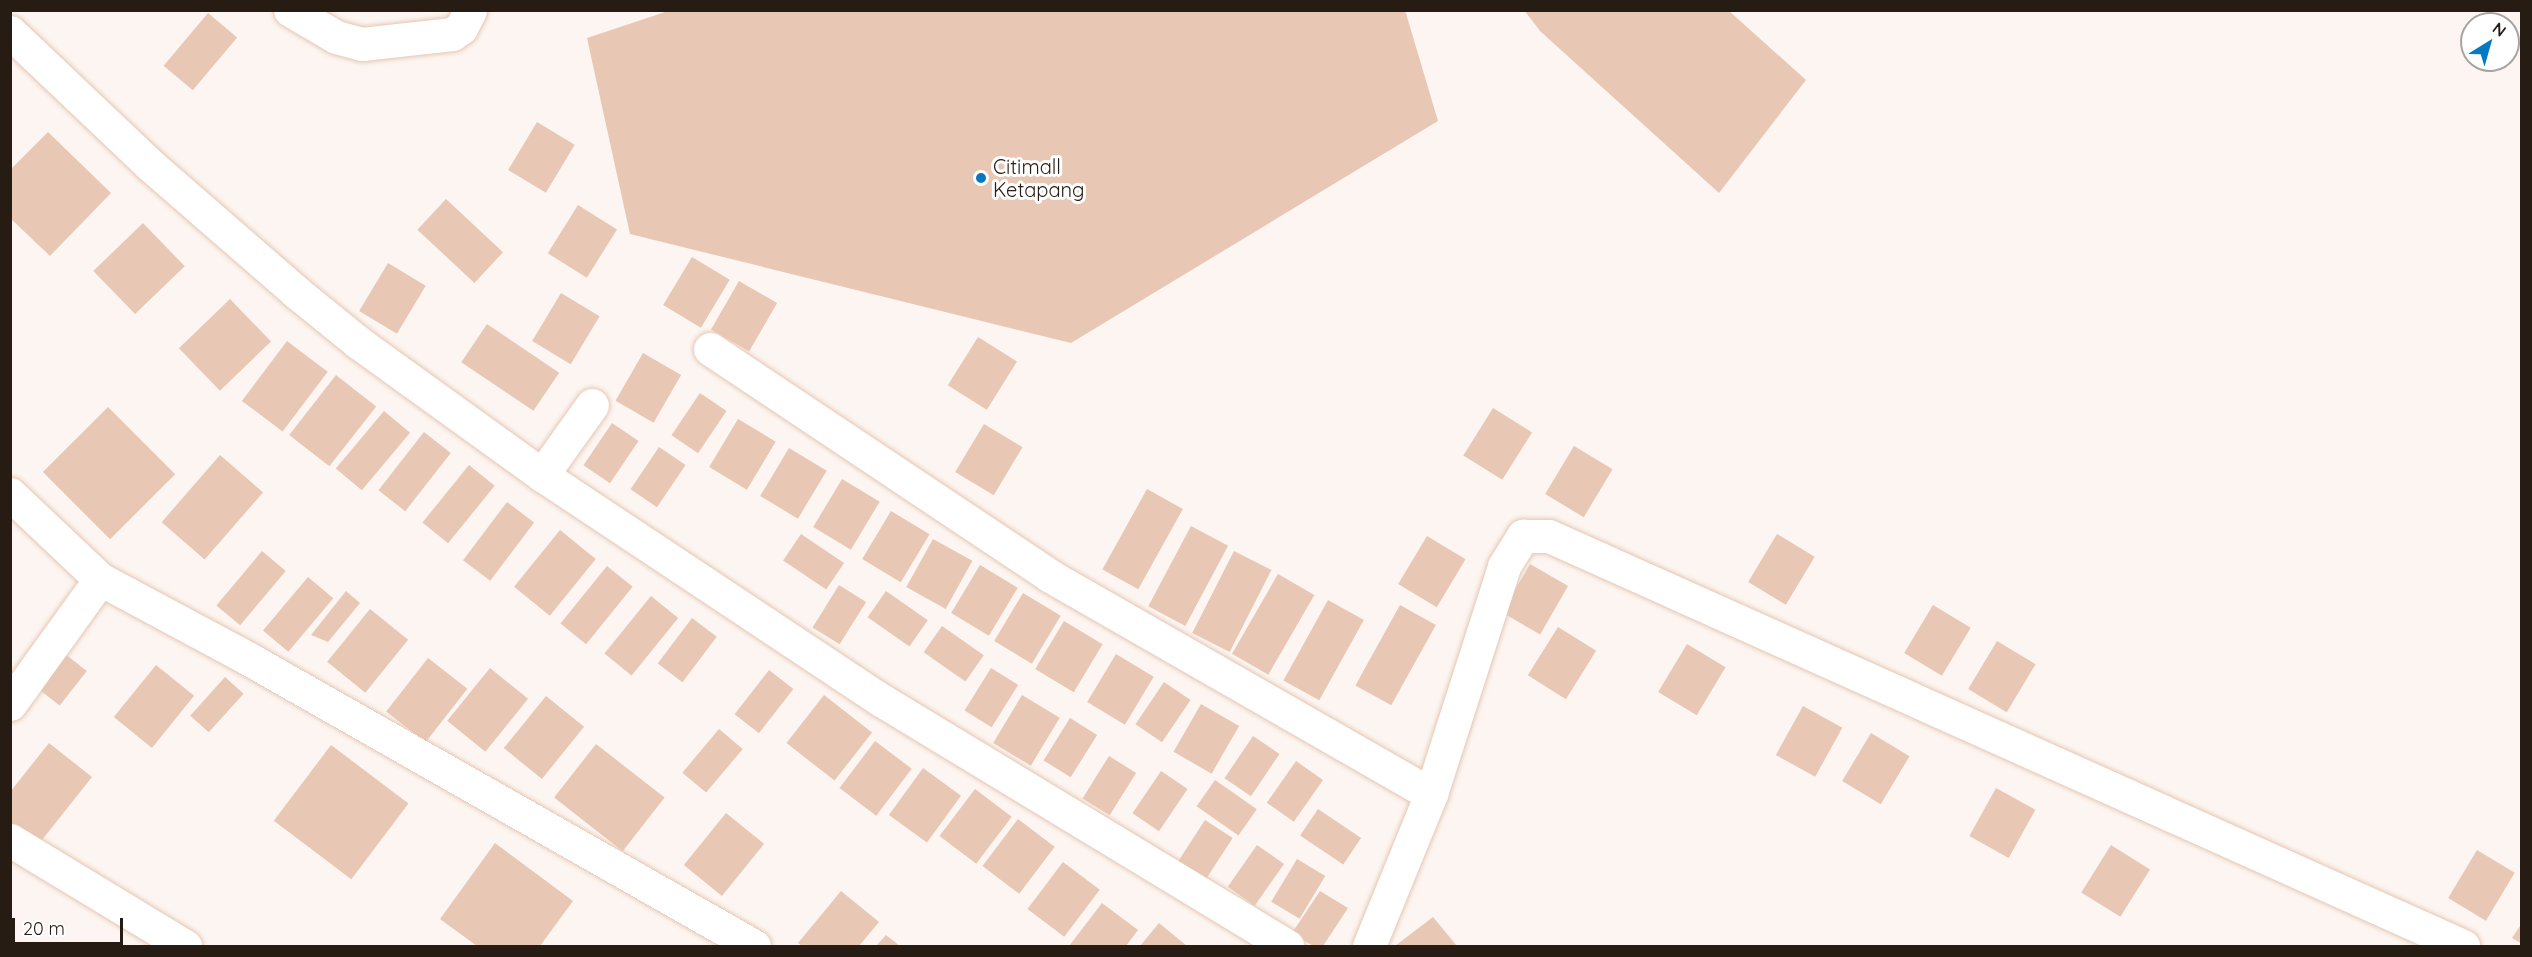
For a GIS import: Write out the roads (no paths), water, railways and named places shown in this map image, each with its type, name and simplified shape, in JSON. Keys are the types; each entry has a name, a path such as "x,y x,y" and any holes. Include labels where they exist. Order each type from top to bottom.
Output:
{"street":[{"path":"290,10 381,44 452,34 461,28 470,10"},
{"path":"10,32 149,164 297,292 359,343 542,474 881,700 1287,946"},
{"path":"710,349 1050,576 1431,794"},
{"path":"542,474 592,405"},
{"path":"10,494 100,579 249,659 754,946"},
{"path":"1369,946 1431,794 1504,566 1523,536 1549,536 2463,946"},
{"path":"10,704 100,579"},
{"path":"10,840 185,946"}],"place":[{"name":"Citimall Ketapang","path":"981,178"}]}
